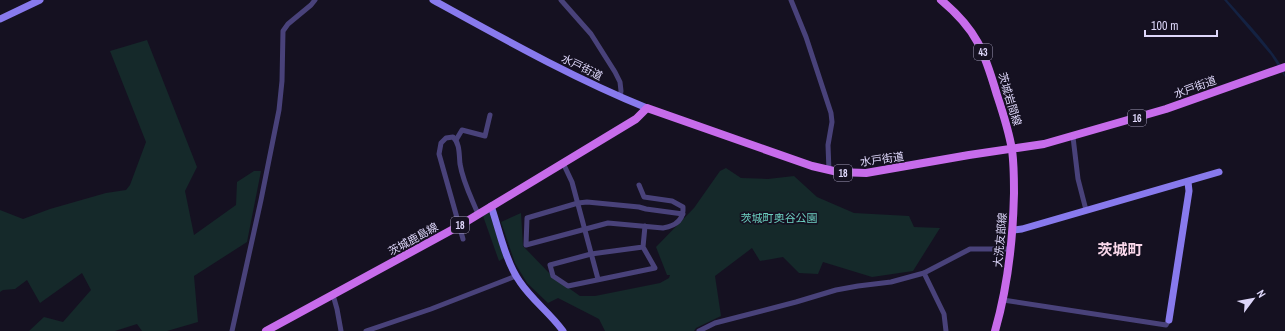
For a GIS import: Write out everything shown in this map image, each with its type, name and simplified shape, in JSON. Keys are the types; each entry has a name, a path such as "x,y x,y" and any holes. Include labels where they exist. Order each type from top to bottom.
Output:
{"main road":[{"name":"茨城岩間線","path":"941,0 968,26 982,50 1004,116 1012,149"},
{"name":"水戸街道","path":"647,108 795,161 829,171 852,174 877,172 969,155 1044,144 1073,137 1166,110 1232,85 1285,68"},
{"name":"茨城鹿島線","path":"266,331 459,226 636,119 647,108"},
{"name":"大洗友部線","path":"995,331 1003,300 1013,230 1014,172 1012,149"}],"street":[{"path":"0,19 40,0"},
{"path":"232,331 279,110 282,81 283,31 288,24 315,0"},
{"name":"水戸街道","path":"434,0 554,66 647,108"},
{"path":"561,0 591,34 612,67 620,82 620,97"},
{"path":"790,0 806,36 831,113 832,122 828,144 829,171"},
{"path":"456,140 462,130 485,136 490,115"},
{"path":"464,239 439,154 439,147 443,140 450,137 458,143 464,178 468,192 478,214"},
{"path":"1073,137 1078,179 1086,210"},
{"path":"563,163 572,182 598,279"},
{"path":"1013,230 1022,229 1188,182 1218,172"},
{"path":"1003,300 1166,325 1169,320 1189,191 1188,182"},
{"path":"639,185 644,196 672,201 683,207 683,214 681,219 669,227 663,228 612,223 585,228 526,245 527,218 578,204 597,202 683,214"},
{"path":"491,206 516,276 563,331"},
{"path":"643,247 591,254 550,265 553,276 568,286 655,268 643,247 645,226"},
{"path":"699,331 715,323 836,290 891,282 924,273 970,249 1011,249"},
{"path":"924,273 944,314 946,331"},
{"path":"366,331 431,309 516,276"},
{"path":"333,295 341,331"}],"green space":[{"path":"147,40 197,167 185,191 194,235 236,205 237,182 254,171 261,171 247,242 194,276 198,322 167,331 142,331 137,324 115,331 29,331 44,317 63,322 91,290 82,273 40,303 27,280 15,289 3,290 0,292 0,210 23,219 50,209 106,193 126,190 130,185 146,142 110,51"},
{"name":"茨城町奥谷公園","path":"726,168 741,178 768,179 794,176 817,197 854,213 909,216 914,227 940,228 913,271 872,277 823,262 818,274 799,273 783,257 760,261 752,248 715,276 721,316 696,328 694,331 605,331 599,319 558,298 548,303 527,283 515,263 501,222 521,213 523,246 553,277 580,296 595,296 660,283 669,278 670,275 667,275 656,247 694,208 720,171"},
{"path":"489,212 504,258 499,261 483,216"}],"water":[{"path":"1224,0 1227,0 1270,49 1278,60 1285,77 1271,55"}],"district":[{"name":"茨城町","path":"1120,249"}]}
